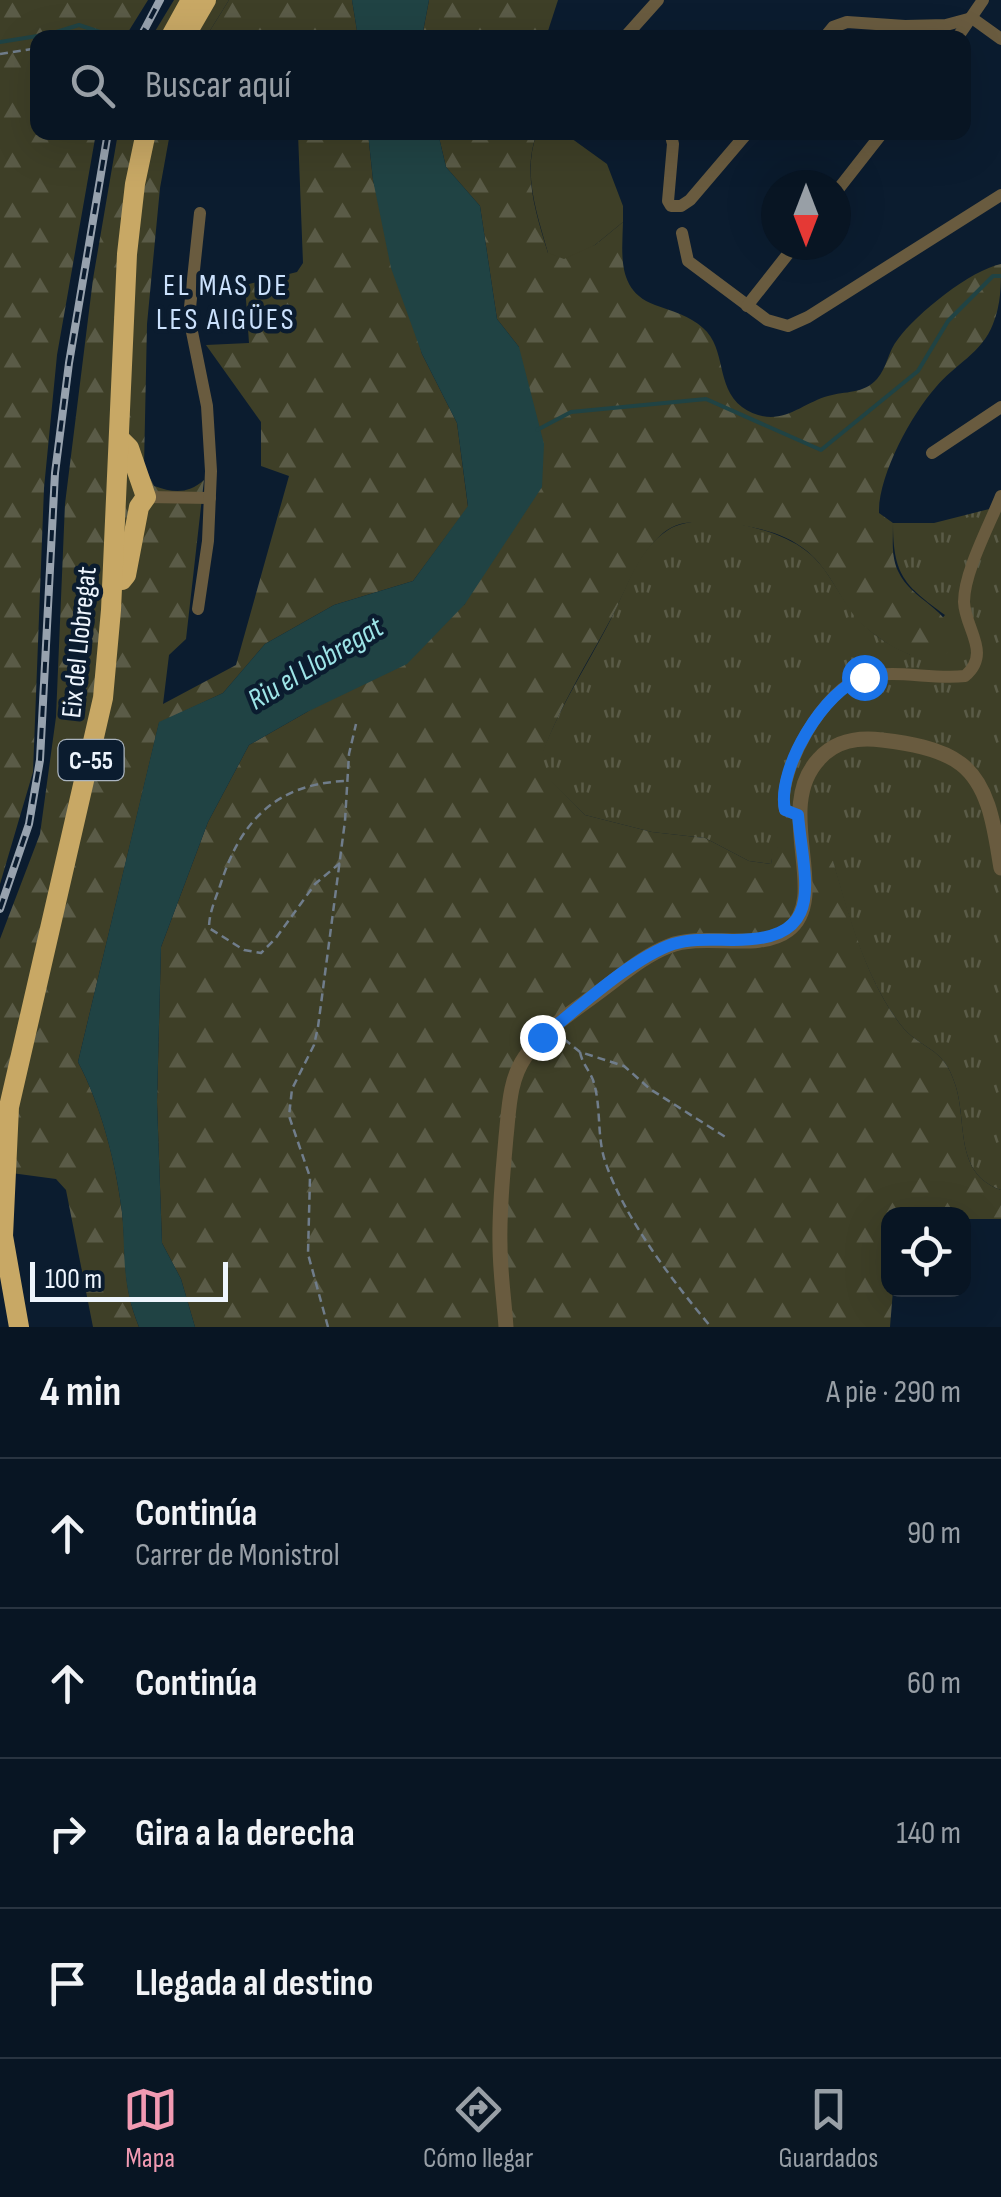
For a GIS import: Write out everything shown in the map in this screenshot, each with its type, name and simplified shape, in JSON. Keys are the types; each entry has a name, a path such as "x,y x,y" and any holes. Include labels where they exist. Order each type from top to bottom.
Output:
{"highway":[{"path":"174,30 191,0"},
{"path":"189,30 206,0"},
{"name":"Eix del Llobregat","path":"0,1108 24,985 84,743 94,681 105,515 113,279 121,205 134,140"},
{"name":"Eix del Llobregat","path":"19,1327 3,1236 9,1107 96,738 113,580 128,254 144,140"},
{"path":"113,580 122,580 126,575 139,506 146,497 129,448 119,438"},
{"path":"0,1295 8,1327"}],"street":[{"path":"631,30 658,0"},
{"path":"963,30 982,0"},
{"path":"831,30 847,22 906,26 972,18 1001,39"},
{"path":"671,140 670,206 681,206 690,200 741,140"},
{"path":"851,173 877,140"},
{"path":"682,233 688,261 779,325 797,324 1001,195"},
{"path":"198,609 210,498 210,435 188,317 200,213"},
{"path":"747,306 783,260"},
{"path":"932,453 1001,407"},
{"path":"798,815 785,810 786,775 806,736 842,688 852,680 878,675 966,676 976,664 978,650 964,606 966,586 1001,496"},
{"path":"146,497 210,498"},
{"path":"506,1327 500,1209 512,1085 525,1056 554,1028 667,946 692,940 766,938 788,930 798,919 804,899 798,815 807,776 816,761 836,745 864,739 926,749 962,765 987,803 1001,868"}],"path":[{"path":"0,54 30,49"},
{"path":"328,1327 308,1254 310,1178 290,1122 289,1107 295,1079 316,1038 356,724"},
{"path":"340,863 315,884 261,953 244,950 209,928 232,852 255,817 293,790 347,781"},
{"path":"554,1028 580,1052 594,1082 606,1165 638,1225 692,1306 711,1327"},
{"path":"580,1052 624,1066 650,1089 728,1138"}],"green space":[{"path":"0,0 148,0 129,30 30,30 30,140 95,140 57,355 44,488 33,772 0,884"},
{"path":"174,0 229,0 210,30 156,30"},
{"path":"229,0 352,0 357,30 210,30"},
{"path":"429,0 558,0 548,30 423,30"},
{"path":"117,140 169,140 160,188 147,324 144,466 154,486 168,490 186,490 204,480 186,639 169,655 163,704 236,665 289,476 261,466 261,422 206,345 249,343 245,285 297,272 303,263 298,140 369,140 373,180 422,354 457,423 468,507 413,581 334,605 265,644 223,693 159,723 78,1062 112,1154 122,1212 127,1283 139,1327 93,1327 66,1190 56,1179 0,1174 0,939 40,834 56,717 65,504 93,279"},
{"path":"440,140 535,140 531,178 548,253 595,245 623,222 624,271 634,291 703,328 715,346 734,398 745,409 771,417 872,384 895,344 918,317 960,284 1001,264 999,302 988,334 916,413 890,464 880,498 879,513 893,523 893,553 898,571 904,582 946,621 955,644 949,651 923,658 874,634 857,619 815,559 788,539 733,524 683,523 663,533 638,564 560,712 538,768 585,815 652,832 705,838 749,861 771,864 773,846 833,861 877,987 900,1024 938,1055 950,1071 969,1159 975,1172 1001,1190 1001,1219 971,1219 971,1207 881,1207 881,1297 892,1297 890,1327 195,1327 181,1279 162,1243 157,1102 161,947 208,822 249,745 307,712 465,604 519,347 497,319 480,206 446,167"},
{"path":"535,140 574,140 607,164 623,206 623,222 595,245 564,259 548,253 531,178"},
{"path":"1001,506 1001,1190 975,1172 969,1159 950,1071 938,1055 900,1024 877,987 859,946 833,862 774,847 771,864 749,861 705,838 652,832 585,815 537,768 561,710 634,570 648,548 668,530 682,524 718,521 758,528 792,542 819,563 863,624 911,655 945,615 904,577 895,555 893,523 934,523"}],"water":[{"path":"352,0 429,0 423,30 357,30"},
{"name":"Riu el Llobregat","path":"369,140 440,140 446,167 480,206 497,319 519,347 544,444 542,487 465,604 407,664 249,745 208,822 161,947 157,1102 162,1243 181,1279 195,1327 139,1327 127,1283 122,1212 112,1155 94,1097 78,1062 159,722 223,693 265,644 334,605 413,581 468,506 457,423 422,354 391,268"}],"waterway":[{"path":"63,30 79,25 94,30"},
{"path":"0,42 30,37"},
{"path":"537,430 571,412 706,399 821,450 918,371 948,321 993,276 1001,276"}],"railway":[{"path":"144,30 160,0"},
{"path":"0,909 29,824 40,760 55,473 69,363 107,140"}],"district":[{"name":"EL MAS DE LES AIGÜES","path":"226,302"}],"route":[{"path":"542,1037 667,946 692,940 766,938 780,935 793,925 803,908 805,888 798,815 785,810 786,775 806,736 834,696 852,680 864,677"}]}
